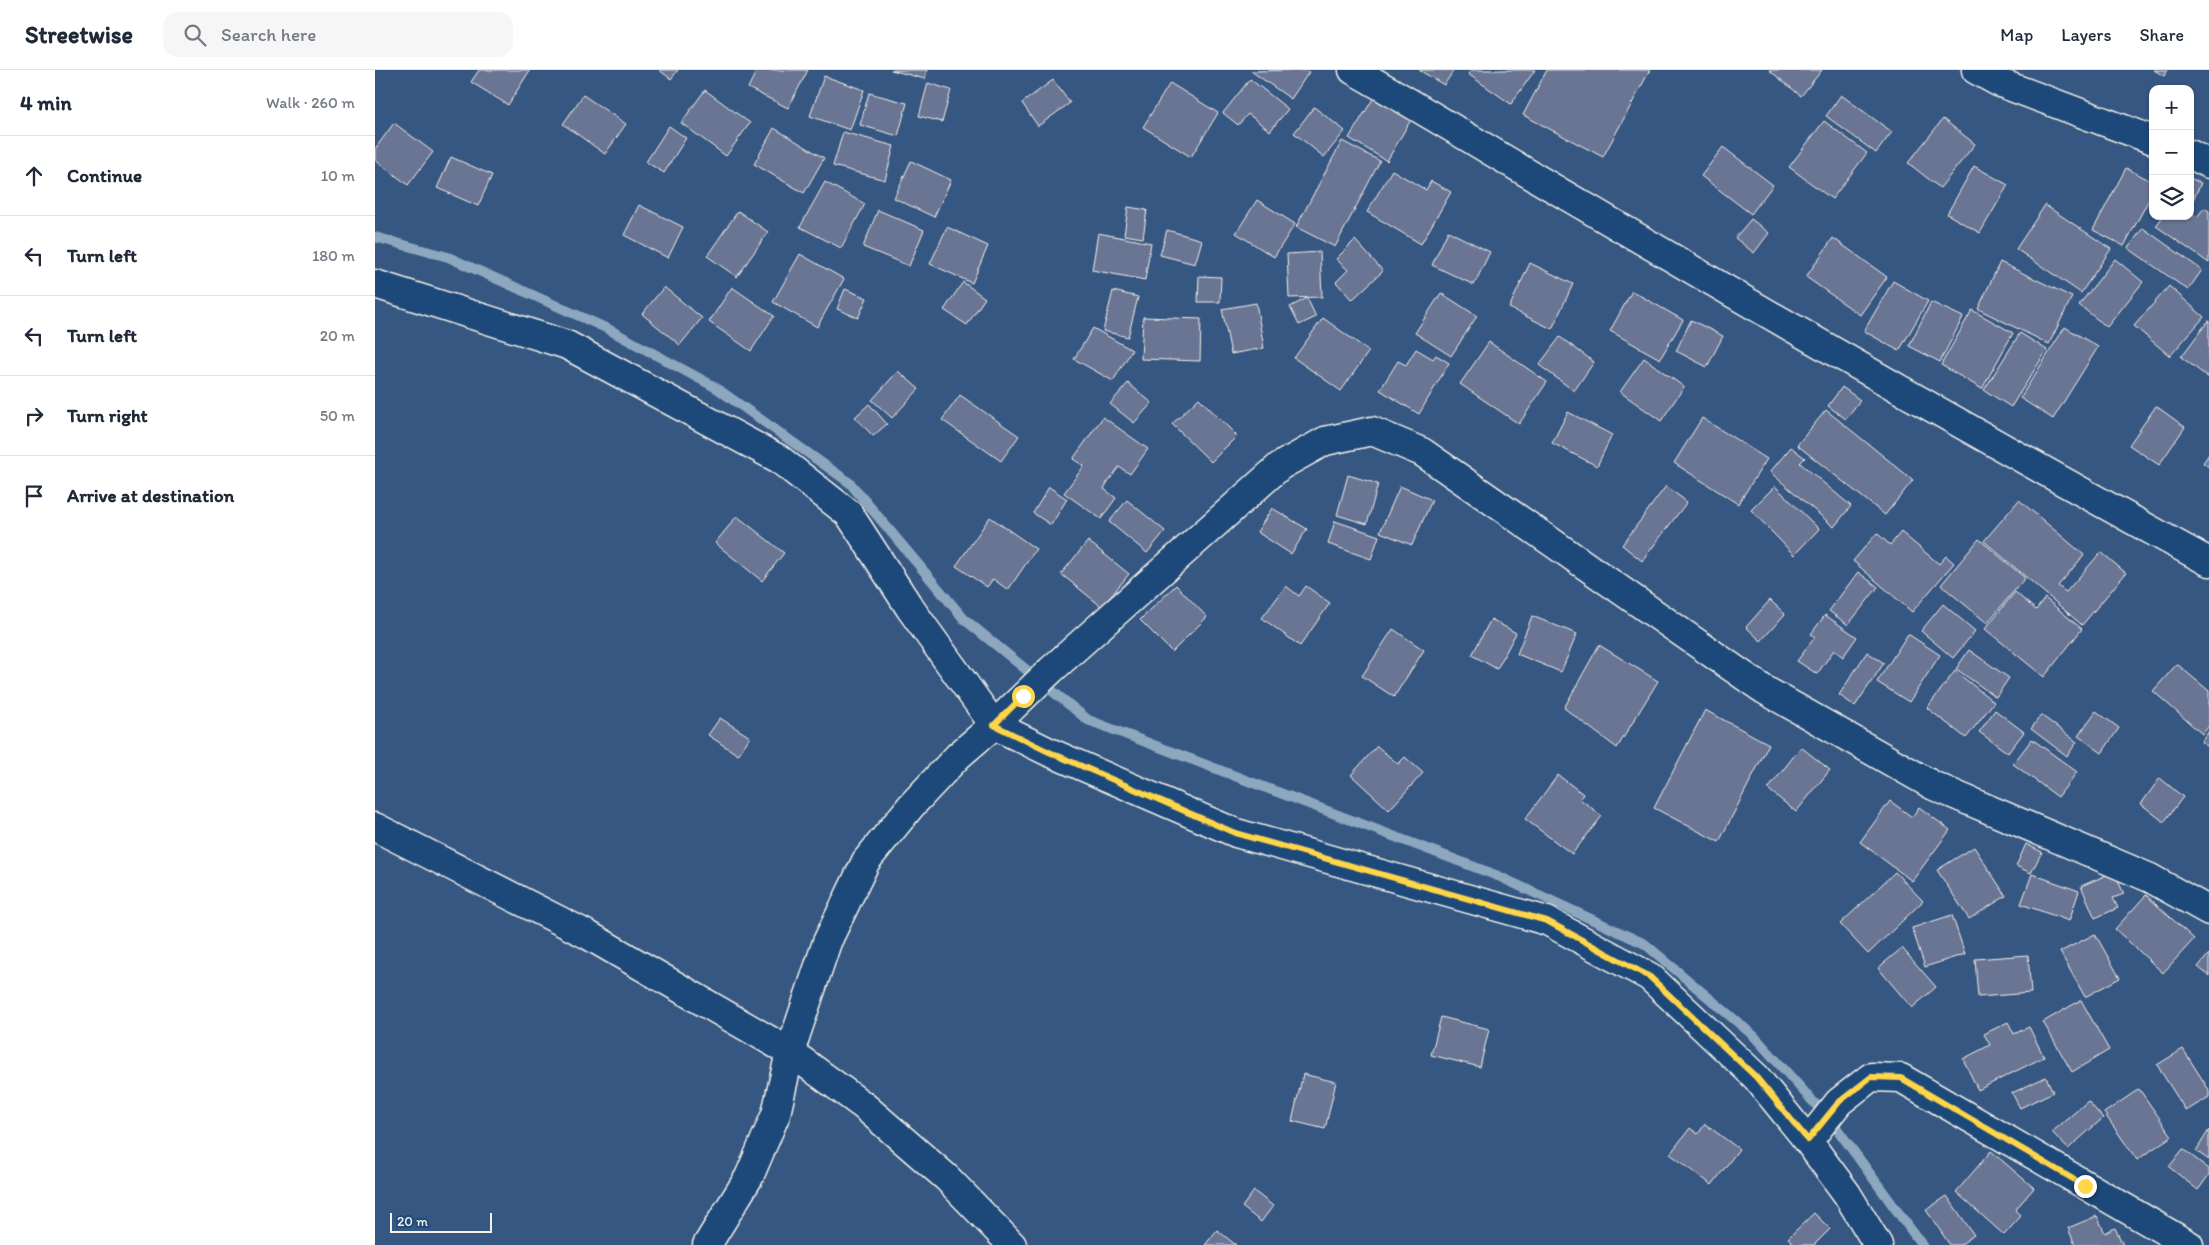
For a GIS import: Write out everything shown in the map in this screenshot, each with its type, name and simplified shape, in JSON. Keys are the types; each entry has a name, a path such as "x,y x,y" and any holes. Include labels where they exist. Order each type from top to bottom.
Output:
{"street":[{"path":"1353,70 1429,113 1591,211 2033,466 2209,562"},
{"path":"1976,70 1998,82 2149,139"},
{"path":"2194,156 2209,164"},
{"path":"375,284 567,346 779,459 849,514 910,608 994,725 1047,751 1235,833 1547,921 1650,977 1756,1077 1808,1140 1847,1194 1878,1245"},
{"path":"707,1245 749,1177 777,1114 790,1052 827,942 866,860 911,806 958,756 994,725 1051,670 1280,466 1325,441 1372,431 1422,452 1763,690 1934,786 2150,878 2209,910"},
{"path":"375,827 588,935 790,1052 864,1106 947,1178 1012,1245"},
{"path":"1808,1140 1839,1102 1871,1077 1901,1078 2189,1245"}],"building":[{"path":"479,70 530,70 508,105 471,82"},
{"path":"659,70 678,70 671,79"},
{"path":"757,70 808,70 788,108 748,88"},
{"path":"891,70 927,70 925,79"},
{"path":"1306,70 1309,72 1291,99 1251,71"},
{"path":"1419,70 1454,70 1444,85"},
{"path":"1471,70 1535,70 1511,104 1468,74"},
{"path":"1547,70 1650,70 1603,157 1523,115"},
{"path":"1769,70 1822,70 1801,96"},
{"path":"2154,70 2168,70 2164,76"},
{"path":"824,76 864,90 850,130 810,116"},
{"path":"1250,79 1288,109 1270,131 1248,114 1238,125 1223,113"},
{"path":"1053,80 1070,103 1038,126 1022,103"},
{"path":"928,83 951,90 942,122 919,116"},
{"path":"1170,83 1218,113 1191,157 1143,127"},
{"path":"705,90 750,123 726,156 681,123"},
{"path":"869,93 907,103 898,136 860,125"},
{"path":"1376,94 1413,116 1387,161 1349,138"},
{"path":"583,95 626,124 605,154 563,124"},
{"path":"1841,95 1892,132 1876,153 1826,116"},
{"path":"1314,107 1345,131 1324,157 1294,133"},
{"path":"1943,119 1975,144 1940,188 1908,163"},
{"path":"1824,121 1867,153 1832,199 1789,167"},
{"path":"394,123 433,152 408,185 375,160 375,149"},
{"path":"669,126 686,138 664,173 646,162"},
{"path":"774,128 824,158 804,193 754,164"},
{"path":"843,132 894,146 885,180 833,166"},
{"path":"1342,141 1380,161 1335,247 1296,227"},
{"path":"1723,147 1773,185 1751,214 1701,176"},
{"path":"451,157 492,175 478,206 437,188"},
{"path":"911,161 951,180 934,217 894,198"},
{"path":"1974,166 2008,185 1980,233 1947,214"},
{"path":"2126,168 2149,180 2149,199 2124,246 2093,230"},
{"path":"1392,170 1426,190 1431,181 1451,192 1421,244 1367,212"},
{"path":"2194,180 2201,183 2194,198"},
{"path":"825,182 865,204 841,248 800,227"},
{"path":"1257,200 1295,224 1274,257 1236,233"},
{"path":"639,205 683,227 668,258 624,235"},
{"path":"2045,205 2111,249 2081,293 2016,249"},
{"path":"1128,207 1147,210 1143,238 1124,235"},
{"path":"2204,208 2209,211 2209,263 2156,226 2160,220 2194,220 2194,215 2197,217"},
{"path":"878,210 924,230 909,266 863,247"},
{"path":"738,211 768,232 737,277 707,256"},
{"path":"1751,219 1769,233 1754,253 1735,238"},
{"path":"947,227 988,246 972,283 930,264"},
{"path":"2143,228 2202,270 2188,290 2128,248"},
{"path":"1167,230 1202,240 1195,264 1160,255"},
{"path":"1448,231 1490,252 1474,285 1432,265"},
{"path":"1098,233 1151,243 1145,280 1092,270"},
{"path":"1833,238 1887,277 1860,315 1806,277"},
{"path":"1355,240 1383,271 1352,300 1336,282 1348,270 1336,259"},
{"path":"1320,252 1322,297 1289,298 1287,254"},
{"path":"800,254 844,279 817,327 773,302"},
{"path":"2115,259 2143,282 2107,327 2079,305"},
{"path":"2000,262 2072,297 2049,344 1978,309"},
{"path":"1530,263 1573,284 1552,329 1509,308"},
{"path":"1199,276 1221,277 1220,302 1198,302"},
{"path":"1893,281 1928,301 1899,351 1864,331"},
{"path":"963,282 985,298 967,325 944,310"},
{"path":"2169,286 2204,317 2170,356 2134,326"},
{"path":"664,287 702,318 680,345 642,314"},
{"path":"732,287 774,316 751,351 709,322"},
{"path":"845,289 867,298 858,318 837,309"},
{"path":"1113,291 1138,297 1128,337 1103,331"},
{"path":"1632,291 1683,320 1660,359 1610,331"},
{"path":"1441,293 1477,316 1451,356 1415,333"},
{"path":"1307,298 1316,317 1299,325 1290,307"},
{"path":"1931,302 1963,317 1940,362 1909,346"},
{"path":"1256,303 1264,348 1231,354 1222,309"},
{"path":"1972,310 2013,333 1982,389 1941,365"},
{"path":"1143,317 1201,319 1200,361 1141,359"},
{"path":"1323,318 1369,351 1341,391 1294,358"},
{"path":"1691,320 1723,336 1707,367 1676,351"},
{"path":"2209,321 2209,378 2181,357"},
{"path":"2065,327 2098,347 2053,419 2020,398"},
{"path":"1093,328 1132,350 1113,381 1074,359"},
{"path":"2020,333 2047,350 2011,407 1984,390"},
{"path":"1560,337 1594,362 1574,391 1539,365"},
{"path":"1489,342 1547,382 1519,424 1460,384"},
{"path":"1416,349 1433,359 1436,355 1449,363 1419,414 1380,390 1398,361 1406,365"},
{"path":"1644,358 1684,387 1661,421 1620,392"},
{"path":"898,371 919,389 892,418 872,400"},
{"path":"1128,383 1152,403 1134,423 1110,404"},
{"path":"1842,387 1860,400 1846,419 1828,406"},
{"path":"960,395 1019,436 1001,461 942,420"},
{"path":"1199,398 1237,436 1211,462 1172,424"},
{"path":"869,404 887,424 873,436 855,417"},
{"path":"2156,406 2185,427 2159,465 2129,445"},
{"path":"1826,410 1913,480 1885,515 1797,445"},
{"path":"1568,412 1612,435 1597,466 1552,443"},
{"path":"1103,417 1148,449 1130,474 1119,467 1107,483 1104,489 1116,498 1101,519 1064,493 1084,466 1073,459"},
{"path":"1702,418 1767,459 1738,504 1674,463"},
{"path":"1791,447 1805,458 1800,463 1851,506 1834,527 1770,472"},
{"path":"2209,454 2209,467 2203,463"},
{"path":"1348,475 1378,484 1367,524 1337,515"},
{"path":"1400,486 1432,500 1412,545 1380,532"},
{"path":"1666,486 1687,502 1642,561 1622,545"},
{"path":"1775,486 1819,529 1794,555 1751,510"},
{"path":"1049,487 1067,499 1051,525 1033,513"},
{"path":"1127,500 1165,531 1147,553 1109,522"},
{"path":"2019,500 2084,555 2058,586 2066,592 2101,552 2126,573 2082,625 1984,541"},
{"path":"1272,508 1307,529 1291,554 1257,532"},
{"path":"737,516 784,553 762,581 715,543"},
{"path":"990,517 1036,549 1008,590 993,579 987,587 956,566"},
{"path":"1335,521 1379,536 1371,559 1328,544"},
{"path":"1901,532 1939,564 1946,556 1954,563 1912,612 1853,561 1877,533 1890,545"},
{"path":"1979,539 2025,578 1987,623 1941,585"},
{"path":"1088,541 1129,574 1102,607 1061,574"},
{"path":"1858,572 1878,587 1848,625 1829,611"},
{"path":"1176,585 1207,617 1172,652 1140,620"},
{"path":"1286,586 1299,596 1306,586 1330,603 1300,646 1262,618"},
{"path":"2015,592 2036,610 2045,598 2082,629 2044,677 1985,629"},
{"path":"1770,600 1785,614 1761,641 1746,627"},
{"path":"1943,604 1975,631 1953,658 1921,631"},
{"path":"1825,615 1857,637 1843,657 1834,650 1817,674 1797,661 1815,637 1811,634"},
{"path":"1532,616 1577,634 1561,672 1517,654"},
{"path":"1491,619 1516,633 1497,669 1472,655"},
{"path":"1393,629 1424,650 1394,697 1362,676"},
{"path":"1908,634 1940,655 1909,702 1877,682"},
{"path":"1599,645 1658,681 1617,748 1564,708"},
{"path":"1969,650 2009,678 1996,697 1956,669"},
{"path":"1867,652 1884,663 1855,706 1839,695"},
{"path":"2177,664 2209,691 2209,726 2202,734 2153,691"},
{"path":"1955,671 1994,702 1966,738 1927,708"},
{"path":"1705,710 1769,744 1719,842 1654,808"},
{"path":"1995,710 2024,732 2008,753 1979,732"},
{"path":"2096,711 2119,728 2102,753 2078,736"},
{"path":"2041,715 2077,742 2067,756 2031,729"},
{"path":"720,718 750,737 738,755 708,735"},
{"path":"2209,731 2209,747 2201,742"},
{"path":"2032,739 2077,772 2058,797 2013,764"},
{"path":"1377,746 1398,764 1405,757 1423,773 1389,810 1351,775"},
{"path":"1801,747 1830,770 1796,812 1768,789"},
{"path":"1558,775 1583,794 1580,799 1602,816 1572,854 1525,819"},
{"path":"2160,778 2183,797 2164,822 2141,804"},
{"path":"1890,801 1912,817 1919,807 1950,830 1912,881 1860,842"},
{"path":"2026,844 2042,852 2031,873 2016,866"},
{"path":"1974,847 2006,896 1969,919 1937,870"},
{"path":"1895,872 1923,901 1868,954 1840,924"},
{"path":"2114,872 2124,894 2113,898 2118,908 2095,918 2081,886"},
{"path":"2032,874 2079,891 2069,921 2021,904"},
{"path":"2146,895 2194,939 2163,973 2115,929"},
{"path":"1952,915 1965,954 1925,967 1912,928"},
{"path":"2095,934 2120,978 2085,997 2060,952"},
{"path":"1902,948 1936,987 1912,1008 1878,968"},
{"path":"2209,954 2209,976 2198,967"},
{"path":"2028,955 2031,993 1978,997 1975,959"},
{"path":"2081,1000 2109,1050 2072,1072 2043,1022"},
{"path":"1441,1017 1489,1029 1480,1067 1431,1055"},
{"path":"2008,1022 2014,1034 2029,1027 2044,1057 1978,1090 1963,1059 1990,1045 1984,1034"},
{"path":"2183,1049 2209,1090 2209,1097 2186,1111 2157,1065"},
{"path":"1303,1074 1336,1082 1325,1129 1292,1121"},
{"path":"2046,1077 2053,1092 2020,1108 2012,1093"},
{"path":"2139,1089 2172,1136 2137,1160 2104,1113"},
{"path":"2088,1101 2103,1118 2068,1149 2052,1132"},
{"path":"1705,1124 1739,1149 1712,1185 1670,1154 1690,1128 1698,1134"},
{"path":"2209,1130 2209,1160 2196,1151"},
{"path":"2183,1149 2209,1169 2209,1175 2198,1190 2169,1167"},
{"path":"1991,1151 2034,1188 2015,1210 2021,1216 2004,1235 1956,1192"},
{"path":"1254,1191 1273,1206 1261,1222 1242,1207"},
{"path":"1947,1196 1974,1235 1960,1245 1950,1245 1926,1210"},
{"path":"1814,1213 1830,1229 1814,1245 1795,1245 1788,1238"},
{"path":"2097,1216 2105,1233 2115,1228 2123,1245 2075,1245 2068,1228"},
{"path":"1217,1230 1236,1245 1205,1245"}],"waterway":[{"path":"375,237 448,257 608,329 715,387 850,483 964,619 1088,720 1498,876 1645,944 1754,1036 1835,1126 1922,1245"}],"route":[{"path":"1023,696 994,725 1047,751 1235,833 1547,921 1650,977 1756,1077 1808,1140 1839,1102 1871,1077 1901,1078 2085,1186"}]}
